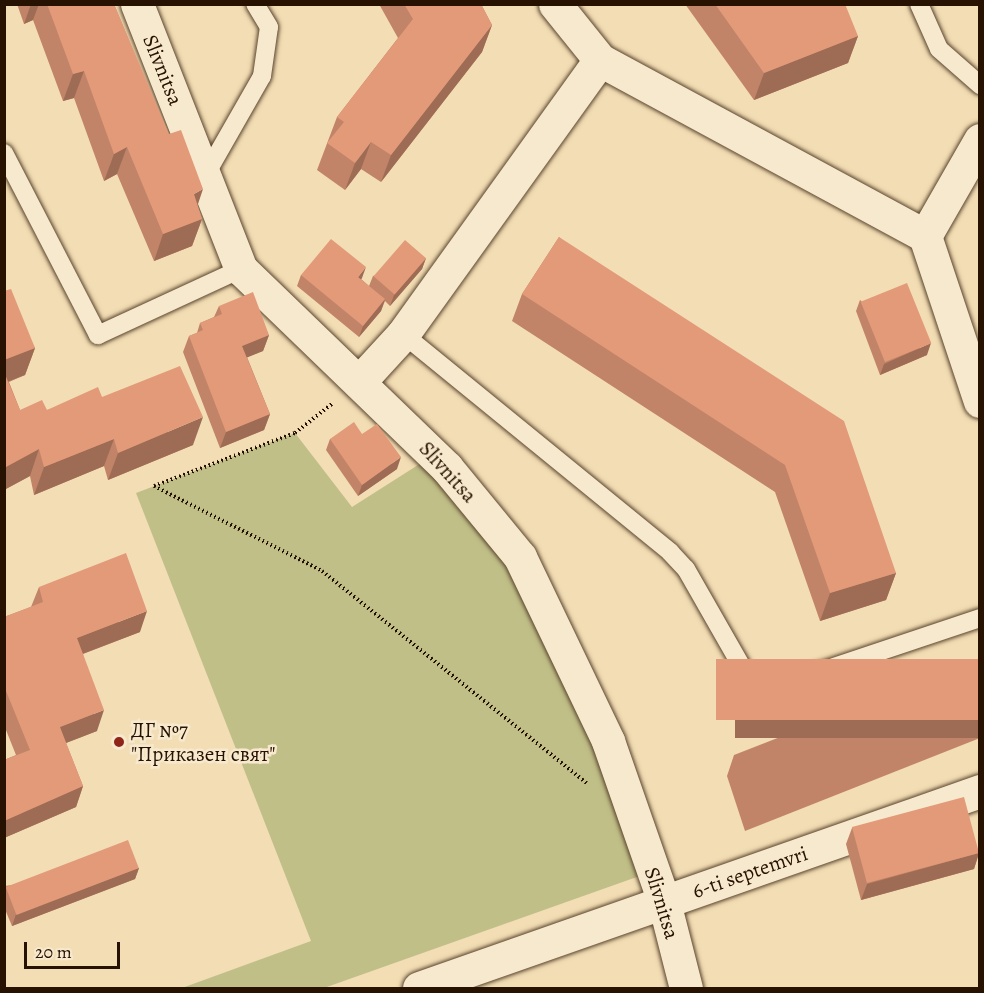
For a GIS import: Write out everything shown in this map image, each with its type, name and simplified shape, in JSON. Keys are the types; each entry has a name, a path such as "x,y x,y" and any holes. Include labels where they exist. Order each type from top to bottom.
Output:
{"street":[{"name":"Slivnitsa","path":"137,4 241,269 447,468 520,557 608,741 663,902 686,988"},
{"path":"555,4 600,60 926,236 980,401"},
{"path":"359,382 403,334 600,60"},
{"path":"926,236 980,140"},
{"name":"6-ti septemvri","path":"418,988 980,791"}],"lane":[{"path":"206,176 262,76 269,27 255,4"},
{"path":"919,4 939,49 980,85"},
{"path":"4,153 98,335 241,269"},
{"path":"403,334 669,552 686,569 750,681 762,691 980,618"}],"path":[{"path":"359,382 295,433 154,486 322,571 635,820"}],"shaded area":[{"path":"295,433 352,507 429,458 514,551 648,873 324,988 182,988 311,941 136,493"}],"building":[{"path":"47,4 114,4 169,134 181,130 203,189 194,194 202,219 163,234 127,147 114,154 84,71 73,74"},
{"path":"404,4 481,4 492,25 391,155 371,142 355,163 327,143 344,122 337,117 413,19"},
{"path":"715,4 777,4 778,6 782,4 845,4 858,36 764,73"},
{"path":"559,237 844,421 896,573 830,593 785,465 522,294"},
{"path":"331,239 366,267 358,277 385,299 363,326 301,275"},
{"path":"405,240 426,258 395,295 374,276"},
{"path":"907,283 931,343 885,362 861,302"},
{"path":"11,289 35,348 4,360 4,291"},
{"path":"253,292 269,335 242,346 270,414 226,432 189,336 203,330 200,323 222,314 219,306"},
{"path":"180,366 203,417 118,453 114,439 44,467 39,449 4,468 4,372 20,410 42,400 47,410 98,387 102,397"},
{"path":"354,422 362,434 377,424 401,457 362,485 330,439"},
{"path":"126,553 147,611 77,638 104,710 60,727 83,786 4,821 4,760 30,750 4,686 4,617 43,602 39,587"},
{"path":"716,659 980,659 980,720 716,720"},
{"path":"964,797 979,853 867,883 852,827"},
{"path":"128,840 139,868 16,915 6,887"}],"place":[{"name":"ДГ №7 \"Приказен свят\"","path":"119,742"}]}
